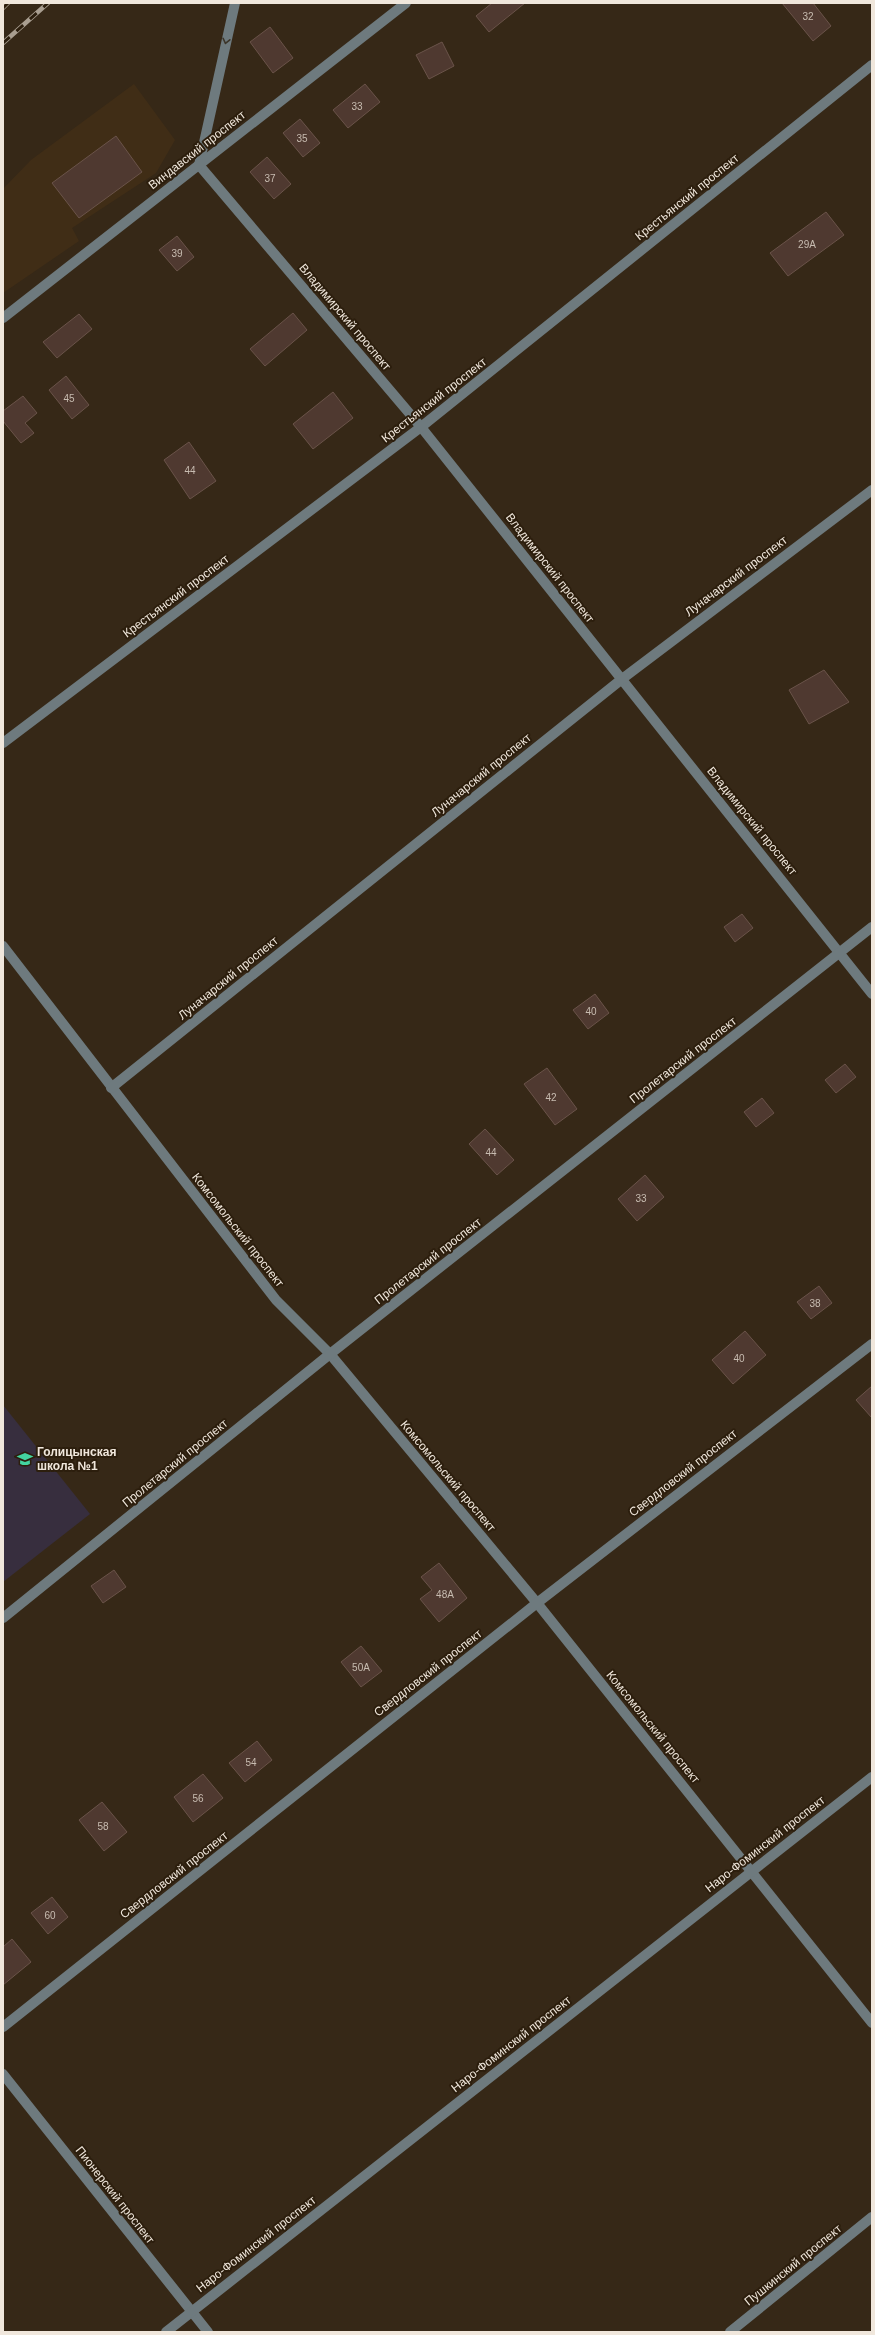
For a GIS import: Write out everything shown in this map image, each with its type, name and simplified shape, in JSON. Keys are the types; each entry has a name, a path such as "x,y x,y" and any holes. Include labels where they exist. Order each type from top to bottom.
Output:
{"street":[{"path":"199,165 235,3"},
{"name":"Виндавский проспект","path":"3,318 406,3"},
{"name":"Крестьянский проспект","path":"3,743 422,427 872,65"},
{"name":"Владимирский проспект","path":"199,165 422,427 872,994"},
{"name":"Луначарский проспект","path":"111,1088 622,679 872,490"},
{"name":"Пролетарский проспект","path":"3,1618 330,1354 872,927"},
{"name":"Комсомольский проспект","path":"3,946 276,1300 330,1354 537,1603 752,1871 872,2024"},
{"name":"Свердловский проспект","path":"3,2027 537,1603 872,1344"},
{"name":"Наро-Фоминский проспект","path":"166,2332 872,1777"},
{"name":"Пионерский проспект","path":"3,2074 208,2332"},
{"name":"Пушкинский проспект","path":"730,2332 872,2217"}],"shaded area":[{"path":"134,84 175,140 156,173 72,228 79,241 3,293 3,189 31,160"},
{"name":"Голицынская школа №1","path":"3,1405 90,1514 3,1582"}],"building":[{"path":"492,3 525,3 489,32 476,16"},
{"path":"782,3 813,3 831,26 813,41"},
{"path":"270,27 293,58 273,73 250,42"},
{"path":"442,42 454,66 429,79 416,55"},
{"path":"365,84 380,102 348,128 333,110"},
{"path":"300,119 320,143 303,157 283,133"},
{"path":"116,136 142,172 79,218 52,183"},
{"path":"267,157 291,184 274,199 250,172"},
{"path":"826,212 844,235 788,276 770,253"},
{"path":"177,236 194,257 177,271 159,250"},
{"path":"293,313 307,330 265,366 250,349"},
{"path":"79,314 92,329 57,358 43,342"},
{"path":"66,376 89,405 72,419 49,390"},
{"path":"333,392 353,418 313,449 293,424"},
{"path":"23,396 37,413 25,423 34,433 21,443 3,421 3,411"},
{"path":"189,442 216,481 190,499 164,460"},
{"path":"824,670 849,702 809,724 789,690"},
{"path":"742,914 753,928 735,942 724,927"},
{"path":"595,994 609,1013 588,1029 573,1010"},
{"path":"845,1064 856,1077 836,1093 825,1080"},
{"path":"547,1068 577,1109 555,1125 524,1084"},
{"path":"762,1098 774,1113 756,1127 744,1112"},
{"path":"485,1129 514,1160 497,1175 469,1144"},
{"path":"645,1175 664,1197 637,1221 618,1199"},
{"path":"819,1286 832,1303 811,1319 797,1302"},
{"path":"745,1331 766,1355 733,1384 712,1360"},
{"path":"872,1386 872,1418 856,1400"},
{"path":"439,1563 467,1598 439,1622 420,1599 432,1590 421,1577"},
{"path":"114,1570 126,1587 103,1603 91,1586"},
{"path":"361,1646 382,1671 361,1687 341,1662"},
{"path":"257,1741 272,1760 245,1782 229,1763"},
{"path":"203,1774 223,1798 193,1822 174,1797"},
{"path":"102,1802 127,1832 104,1851 79,1820"},
{"path":"52,1897 68,1917 48,1934 31,1913"},
{"path":"12,1939 31,1962 3,1985 3,1947"}],"railway":[{"path":"3,8 8,3"},
{"path":"3,43 48,3"}],"place":[{"name":"Голицынская школа №1","path":"25,1459"}]}
